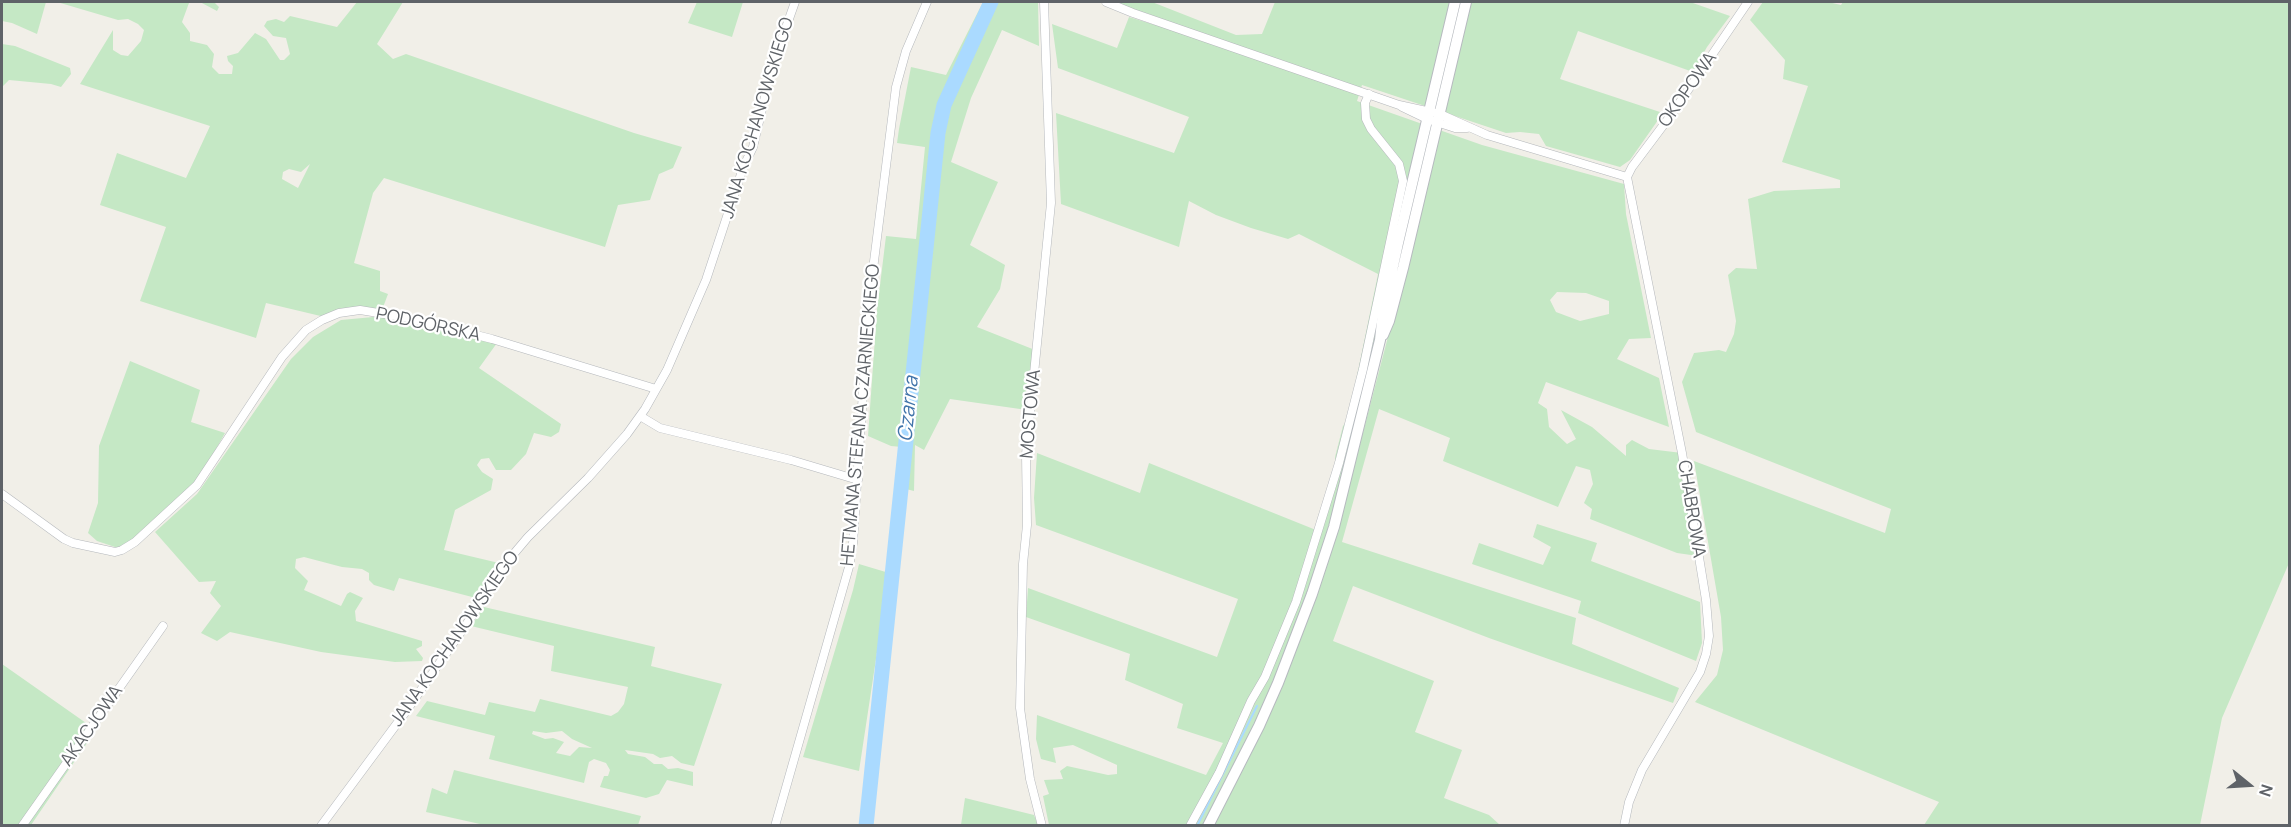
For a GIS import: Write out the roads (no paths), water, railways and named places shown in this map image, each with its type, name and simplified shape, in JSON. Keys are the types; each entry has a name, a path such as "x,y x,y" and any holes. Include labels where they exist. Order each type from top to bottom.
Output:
{"main road":[{"path":"1433,117 1455,2"},
{"path":"1208,825 1259,726 1312,594 1343,493 1380,340 1386,301 1433,117 1466,2"}],"street":[{"name":"JANA KOCHANOWSKIEGO","path":"321,825 413,700 506,563 528,537 588,478 640,416 667,370 706,280 743,168 753,147 772,67 795,2"},
{"name":"HETMANA STEFANA CZARNIECKIEGO","path":"775,825 849,567 858,480 869,301 896,87 906,51 927,2"},
{"name":"MOSTOWA","path":"1042,825 1030,779 1020,708 1023,564 1027,525 1026,454 1051,203 1044,2"},
{"path":"1106,2 1433,117 1455,128 1467,128 1627,177"},
{"name":"OKOPOWA","path":"1627,177 1748,2"},
{"path":"1190,825 1218,773 1251,701 1266,677 1296,602 1336,475 1360,380 1403,181 1398,164 1366,119 1365,103 1369,94"},
{"name":"CHABROWA","path":"1624,825 1629,802 1642,770 1700,672 1709,636 1706,600 1682,453 1627,177"},
{"name":"PODGÓRSKA","path":"2,494 64,539 115,552 123,550 135,542 197,485 282,357 306,330 339,313 360,310 436,324 656,388"},
{"path":"640,416 660,428 791,460 858,480"},
{"name":"AKACJOWA","path":"22,825 163,626"}],"waterway":[{"name":"Czarna","path":"866,826 938,133 944,105 991,2"},
{"path":"1197,826 1257,706"}]}
